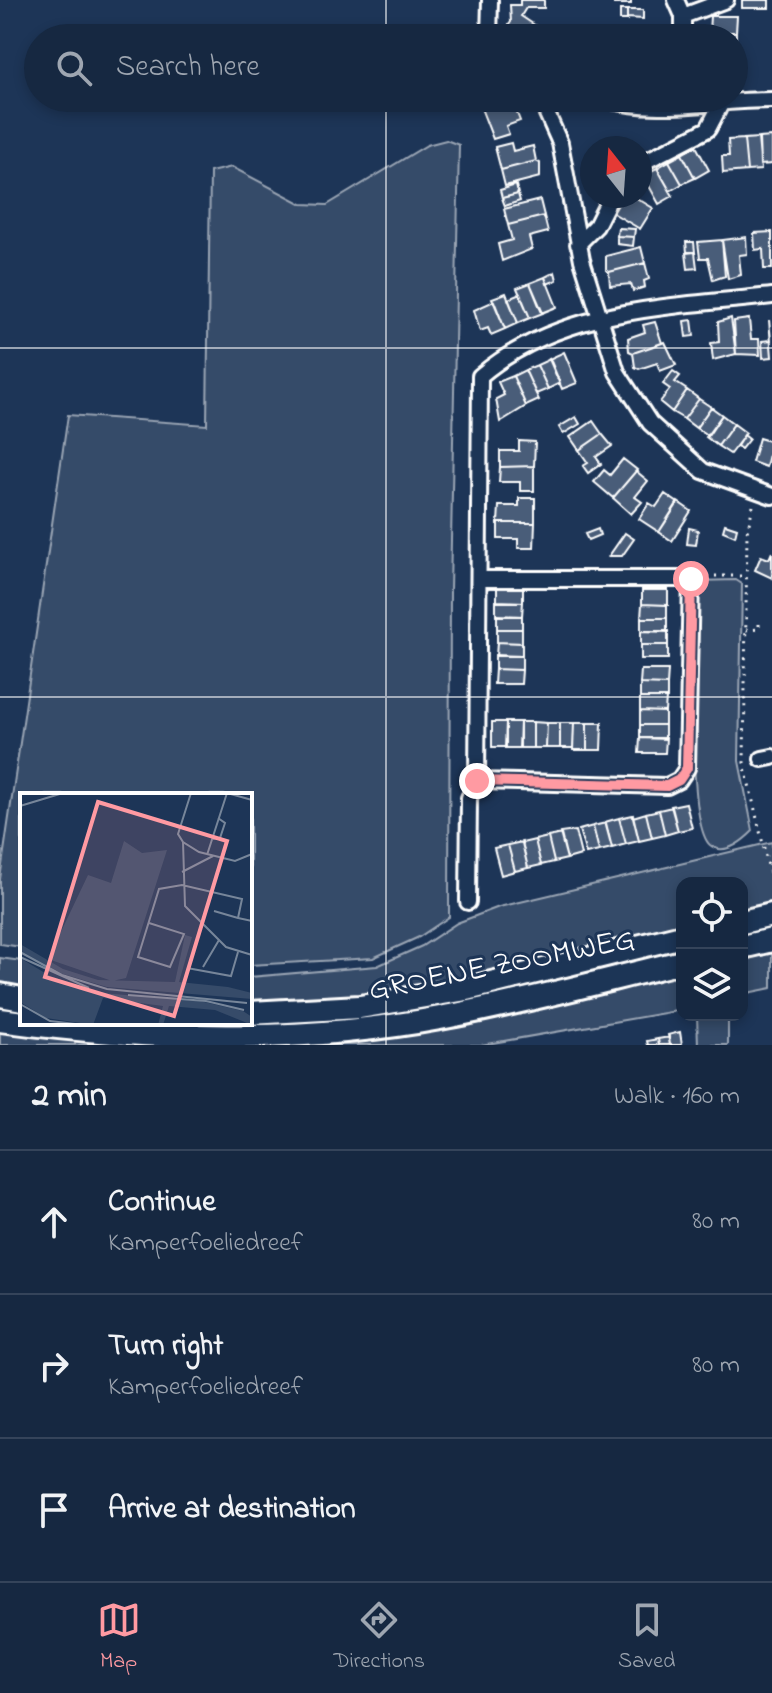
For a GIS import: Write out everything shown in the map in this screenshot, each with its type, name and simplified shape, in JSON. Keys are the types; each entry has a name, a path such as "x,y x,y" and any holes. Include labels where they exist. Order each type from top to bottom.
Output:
{"main road":[{"path":"748,921 772,915"},
{"name":"GROENE ZOOMWEG","path":"252,1013 360,1007 467,989 676,937"},
{"path":"748,946 772,940"},
{"name":"GROENE ZOOMWEG","path":"49,1025 156,1036 309,1033 438,1018 676,963"},
{"path":"0,995 20,999"},
{"name":"GROENE ZOOMWEG","path":"0,1020 20,1022"}],"street":[{"path":"489,24 490,0"},
{"path":"676,0 683,24"},
{"path":"683,16 726,0"},
{"path":"748,102 772,100"},
{"path":"546,112 560,143 578,244 617,372 650,423 703,471 766,494"},
{"path":"652,158 708,129 717,112"},
{"path":"578,244 596,226 605,208"},
{"path":"468,902 469,798 477,781 480,376 503,357 598,316 772,296"},
{"path":"477,781 667,786 679,780 687,768 691,579 480,579"}],"path":[{"path":"766,494 749,516 744,763 770,874"},
{"path":"691,579 747,576"},
{"path":"746,630 759,629 759,624"}],"shaded area":[{"path":"446,140 459,145 450,590 449,917 419,937 373,958 252,965 252,793 20,793 20,947 0,944 0,879 68,415 207,425 210,172 232,167 302,204 327,205 427,145"},
{"path":"736,580 742,584 739,761 753,831 733,846 722,849 710,845 702,829 697,800 693,720 696,581"},
{"path":"772,842 772,909 748,915 748,877 676,877 676,931 482,977 360,999 252,1006 252,977 377,966 422,946 457,923 499,907"},
{"path":"676,944 676,957 454,1008 283,1028 160,1025 252,1025"},
{"path":"772,946 772,988 748,993 748,952"},
{"path":"0,958 20,961 20,991 0,988"},
{"path":"676,969 676,1011 481,1045 0,1045 0,1026 336,1038"},
{"path":"697,1021 728,1021 728,1045 698,1045"}],"building":[{"path":"520,0 544,0 544,8 526,8 521,16 533,24 510,24 510,5 520,5"},
{"path":"614,0 631,0 631,4 614,4"},
{"path":"742,0 769,0 769,8 742,8"},
{"path":"620,10 627,10 627,20 620,20"},
{"path":"627,10 643,10 643,19 627,18"},
{"path":"710,16 737,16 736,24 710,24"},
{"path":"483,112 516,112 520,121 506,126 509,134 493,139"},
{"path":"772,137 772,164 760,165 759,138"},
{"path":"758,138 761,170 747,171 744,139"},
{"path":"744,139 747,171 723,173 722,156 729,156 728,140"},
{"path":"511,143 513,151 533,146 536,161 501,170 495,147"},
{"path":"696,146 709,170 695,178 682,154"},
{"path":"682,154 695,178 682,184 669,161"},
{"path":"536,161 540,163 540,177 505,186 501,170"},
{"path":"669,161 682,184 670,191 657,168"},
{"path":"657,168 673,196 659,204 652,191 652,170"},
{"path":"516,185 518,194 502,198 500,190"},
{"path":"518,194 520,201 505,206 502,198"},
{"path":"540,200 544,216 508,225 504,209"},
{"path":"616,208 653,208 640,229 613,213"},
{"path":"544,216 548,232 529,237 532,249 502,261 498,244 512,240 508,225"},
{"path":"618,228 635,229 634,237 617,236"},
{"path":"772,232 772,269 764,269 763,249 755,250 754,233"},
{"path":"617,236 634,237 633,246 617,244"},
{"path":"746,237 747,254 739,255 741,275 728,279 722,240"},
{"path":"722,240 725,276 713,280 708,258 700,258 698,242"},
{"path":"686,242 694,242 695,252 687,252"},
{"path":"641,247 645,263 609,272 606,270 606,256"},
{"path":"695,252 697,268 688,269 686,253"},
{"path":"645,263 649,279 644,281 645,287 633,291 631,284 610,286 609,272"},
{"path":"555,272 557,280 547,284 545,277"},
{"path":"545,277 557,307 542,313 530,283"},
{"path":"530,283 543,313 530,318 517,288"},
{"path":"506,293 518,323 505,329 492,298"},
{"path":"520,294 530,318 518,323 508,299"},
{"path":"494,301 505,329 491,335 488,328 480,331 474,310"},
{"path":"731,318 736,354 713,360 711,343 719,342 718,322"},
{"path":"749,319 751,339 759,339 760,355 736,354 734,321"},
{"path":"692,320 694,336 686,337 684,321"},
{"path":"655,322 662,343 633,353 629,351 628,338 645,332 643,325"},
{"path":"771,340 772,357 763,358 762,341"},
{"path":"665,342 676,365 660,371 657,363 639,369 635,367 633,353"},
{"path":"564,352 577,383 562,389 549,359"},
{"path":"550,359 560,383 548,389 537,365"},
{"path":"537,365 548,389 536,394 525,370"},
{"path":"525,370 539,400 526,406 513,376"},
{"path":"673,371 680,376 675,382 687,390 672,412 660,402 670,389 663,384"},
{"path":"513,376 526,406 500,422 496,399 504,395 498,382"},
{"path":"687,390 699,399 684,419 672,412"},
{"path":"699,399 711,407 696,428 684,419"},
{"path":"711,407 722,415 708,436 696,428"},
{"path":"722,415 734,424 718,446 706,437"},
{"path":"576,417 580,424 563,434 559,427"},
{"path":"593,421 602,434 579,450 570,437"},
{"path":"734,424 746,433 730,454 718,446"},
{"path":"602,434 612,446 596,457 601,464 588,473 583,466 588,463 579,450"},
{"path":"744,435 749,439 741,449 737,446"},
{"path":"759,438 772,442 766,467 752,462"},
{"path":"519,441 535,442 534,466 500,467 500,451 519,451"},
{"path":"623,459 637,470 613,498 594,482 604,470 610,475"},
{"path":"534,466 534,491 520,491 520,482 499,482 500,467"},
{"path":"636,471 648,481 635,497 642,502 631,514 613,498"},
{"path":"665,494 678,503 659,532 639,519 649,503 656,507"},
{"path":"519,498 535,498 535,523 498,523 499,506 519,506"},
{"path":"678,502 691,511 672,541 659,532"},
{"path":"498,523 535,523 534,548 518,548 518,539 498,539"},
{"path":"725,524 737,528 735,536 723,531"},
{"path":"689,528 698,530 696,545 687,544"},
{"path":"598,529 600,535 588,540 585,534"},
{"path":"625,533 634,539 622,556 609,556"},
{"path":"772,552 772,578 755,570 761,556 769,559"},
{"path":"497,588 523,588 523,602 497,602"},
{"path":"642,590 668,590 668,605 642,604"},
{"path":"496,601 523,602 522,616 496,616"},
{"path":"642,604 667,605 667,618 641,618"},
{"path":"497,615 522,616 522,629 497,629"},
{"path":"641,618 667,618 667,632 641,631"},
{"path":"497,629 522,629 522,643 497,642"},
{"path":"641,631 668,631 668,645 641,645"},
{"path":"497,642 522,643 522,656 496,656"},
{"path":"641,645 668,645 668,659 641,659"},
{"path":"495,655 522,656 522,670 495,669"},
{"path":"495,669 522,670 521,684 494,684"},
{"path":"641,670 668,670 667,685 640,684"},
{"path":"640,684 667,685 667,698 640,698"},
{"path":"640,698 666,698 665,712 640,711"},
{"path":"640,711 665,712 665,725 640,725"},
{"path":"492,722 506,722 506,747 492,747"},
{"path":"506,722 520,722 520,748 505,748"},
{"path":"520,722 533,722 533,748 519,748"},
{"path":"533,722 547,723 546,748 533,748"},
{"path":"547,723 560,723 560,748 546,748"},
{"path":"560,723 574,723 573,748 560,748"},
{"path":"574,723 587,723 587,750 573,750"},
{"path":"587,723 602,723 601,750 587,750"},
{"path":"640,725 665,725 665,739 640,738"},
{"path":"640,738 666,738 665,753 639,753"},
{"path":"686,803 692,828 678,831 671,806"},
{"path":"672,807 678,831 665,835 659,810"},
{"path":"659,810 665,835 652,838 646,813"},
{"path":"646,813 652,838 639,841 633,817"},
{"path":"633,815 639,841 626,844 619,818"},
{"path":"619,818 626,844 612,848 605,822"},
{"path":"606,823 612,848 599,851 593,826"},
{"path":"593,826 599,851 586,854 579,830"},
{"path":"575,831 581,855 567,859 560,833"},
{"path":"561,834 567,859 554,862 548,837"},
{"path":"548,837 554,862 541,865 535,840"},
{"path":"535,840 541,865 528,868 522,843"},
{"path":"522,842 528,868 515,871 508,845"},
{"path":"508,845 515,871 501,875 494,848"},
{"path":"680,1032 682,1045 670,1045 668,1035"},
{"path":"669,1037 670,1045 659,1045 658,1039"},
{"path":"658,1039 659,1045 648,1045 647,1041"}],"route":[{"path":"477,781 667,786 683,777 687,768 691,579"}]}
